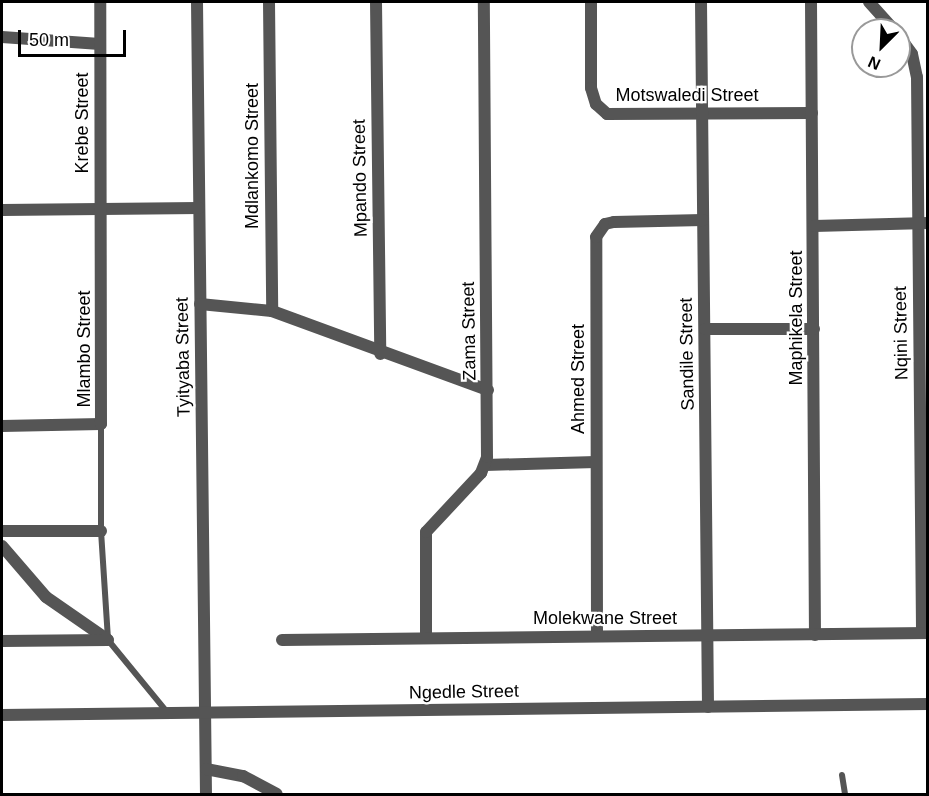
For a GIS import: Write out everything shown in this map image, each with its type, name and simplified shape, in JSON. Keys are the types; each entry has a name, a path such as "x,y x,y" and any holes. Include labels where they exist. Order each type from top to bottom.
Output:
{"street":[{"name":"Krebe Street","path":"100,2 101,209"},
{"name":"Tyityaba Street","path":"197,2 206,795"},
{"name":"Mdlankomo Street","path":"269,2 272,311"},
{"name":"Mpando Street","path":"376,2 380,354"},
{"name":"Zama Street","path":"484,2 488,390 485,465"},
{"name":"Motswaledi Street","path":"591,2 591,88 601,109 616,115 812,113"},
{"name":"Sandile Street","path":"701,2 708,707"},
{"name":"Maphikela Street","path":"811,2 816,635"},
{"path":"870,2 884,18"},
{"path":"2,37 100,44"},
{"name":"Nqini Street","path":"911,53 917,77 922,223 925,633"},
{"path":"2,210 199,208"},
{"name":"Mlambo Street","path":"2,426 101,424 101,209"},
{"name":"Ahmed Street","path":"597,635 596,237 605,224 614,222 703,220"},
{"path":"814,226 922,223"},
{"path":"200,304 272,311 380,354 488,390"},
{"path":"705,328 814,329"},
{"path":"426,638 426,532 485,465 596,462"},
{"path":"2,531 101,531"},
{"path":"2,546 46,597 108,640"},
{"name":"Molekwane Street","path":"282,640 925,633"},
{"path":"2,640 108,640"},
{"name":"Ngedle Street","path":"2,715 927,704"},
{"path":"206,769 243,776 277,795"}],"lane":[{"path":"101,424 101,531 108,640 167,713"},
{"path":"842,776 845,795"}]}
